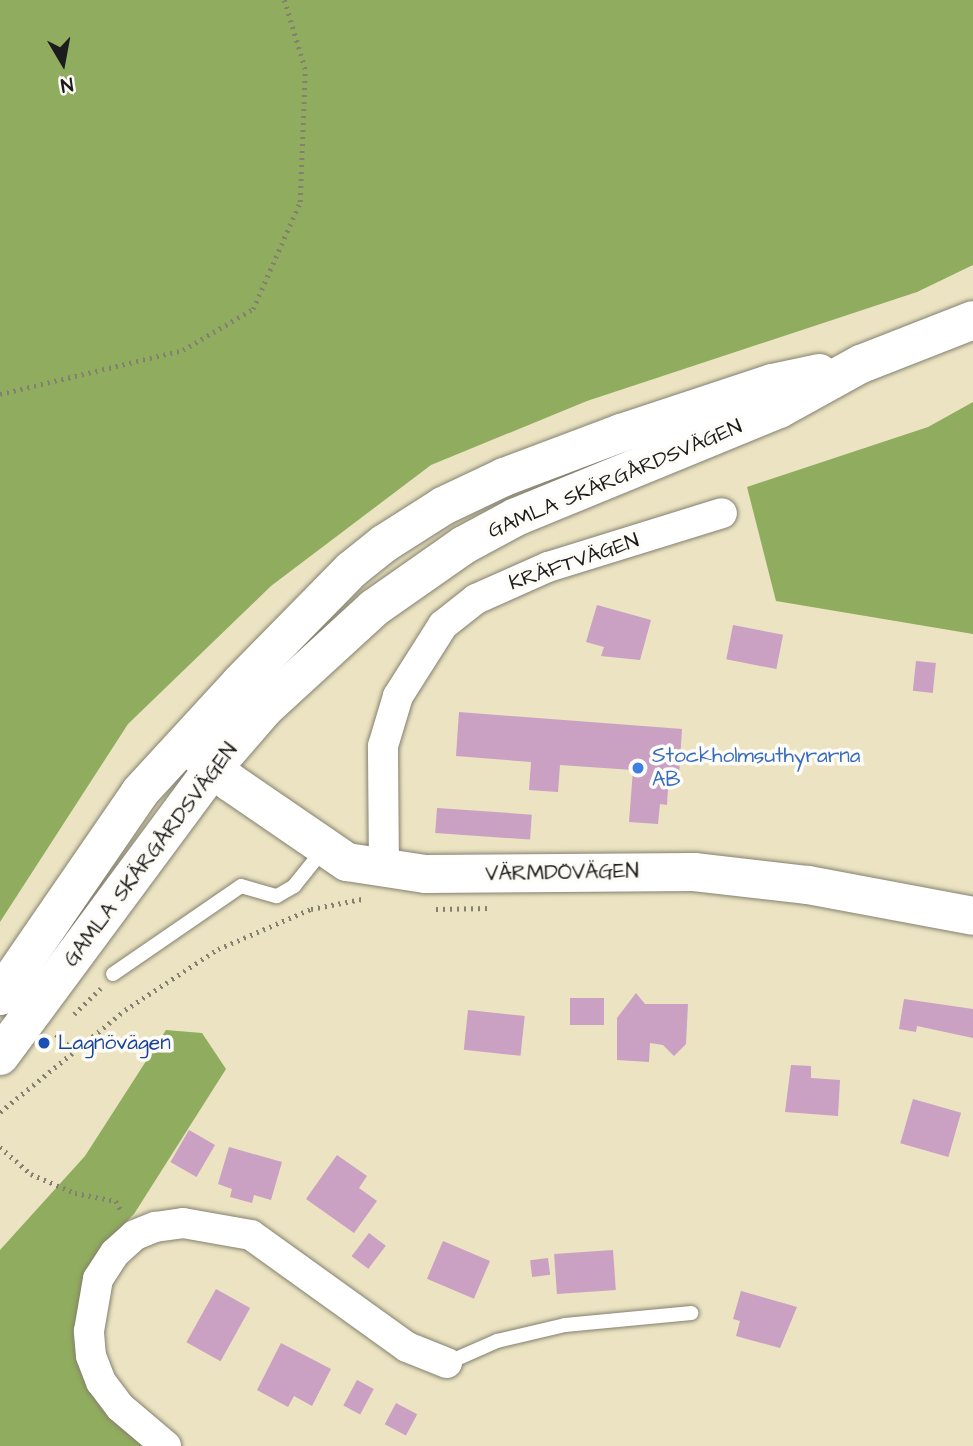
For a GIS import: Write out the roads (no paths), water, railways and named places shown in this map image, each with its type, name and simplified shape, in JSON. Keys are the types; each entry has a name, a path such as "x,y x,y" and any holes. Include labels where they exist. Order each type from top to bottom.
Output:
{"main road":[{"name":"GAMLA SKÄRGÅRDSVÄGEN","path":"0,1056 200,757 241,682 351,570 443,506 504,477 621,433 772,383 862,364 973,320"},
{"name":"GAMLA SKÄRGÅRDSVÄGEN","path":"0,996 140,792 200,757"},
{"name":"VÄRMDÖVÄGEN","path":"200,757 324,849 377,884 468,875 694,873 808,885 973,916"}],"street":[{"name":"KRÄFTVÄGEN","path":"377,884 383,746 398,696 443,625 476,599 548,566 722,513"},
{"path":"166,1446 120,1407 101,1382 91,1356 89,1331 99,1279 135,1235 183,1223 251,1236 407,1347 447,1363"}],"lane":[{"path":"113,974 241,886 277,896 294,886 324,849"},
{"path":"447,1363 497,1341 565,1325 691,1313"}],"place":[{"name":"Stockholmsuthyrarna AB","path":"638,768"},
{"name":"Lagnövägen","path":"44,1043"}]}
